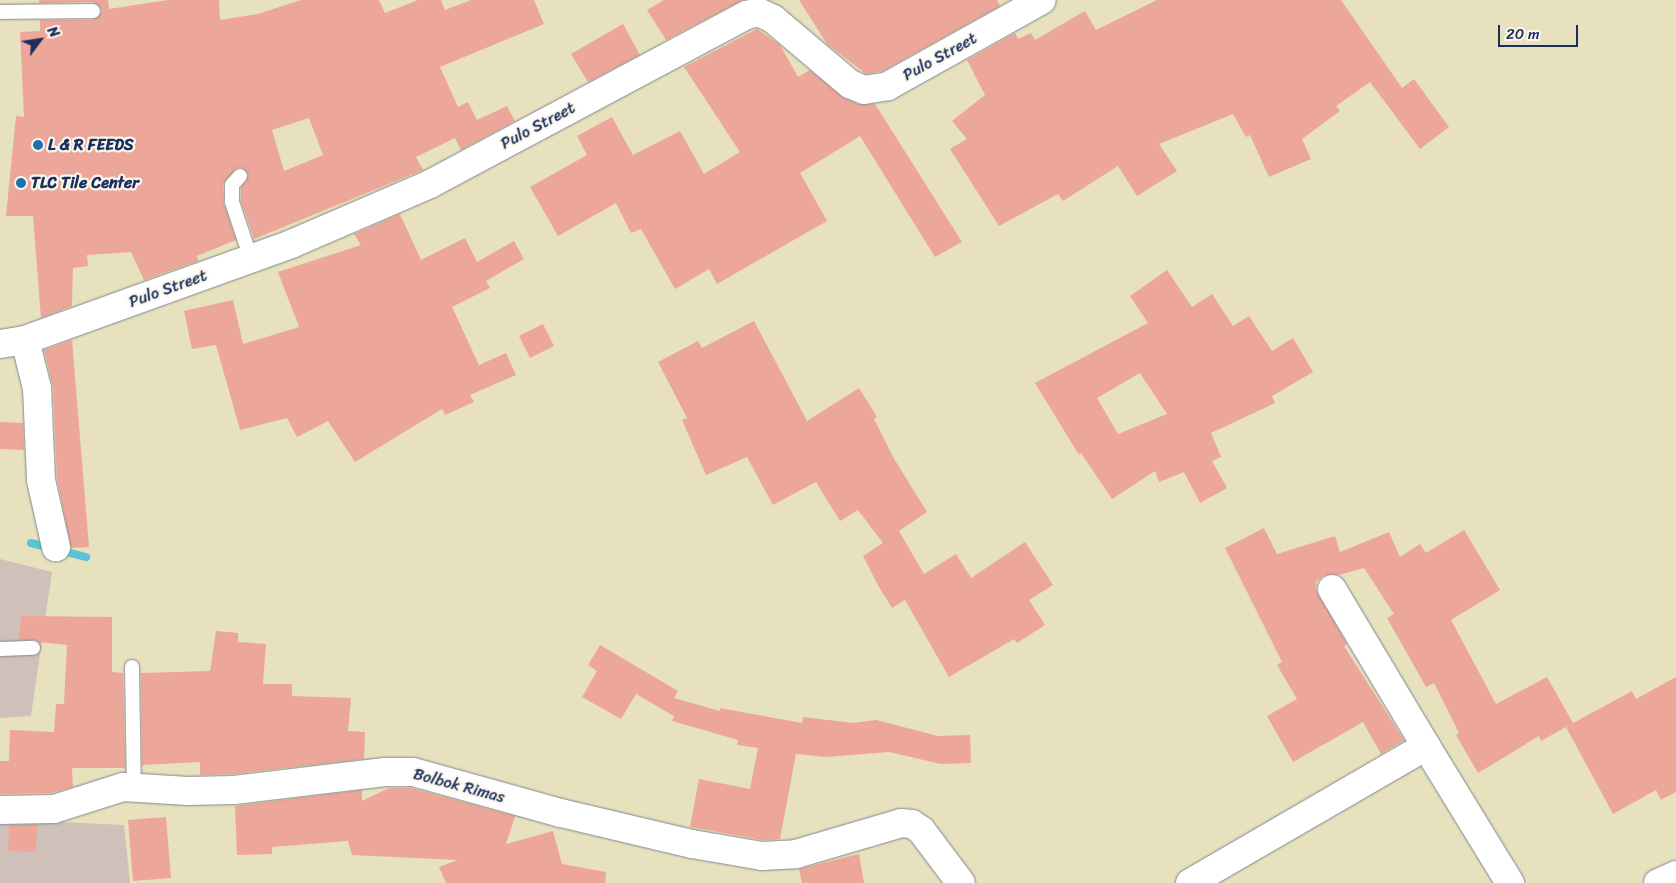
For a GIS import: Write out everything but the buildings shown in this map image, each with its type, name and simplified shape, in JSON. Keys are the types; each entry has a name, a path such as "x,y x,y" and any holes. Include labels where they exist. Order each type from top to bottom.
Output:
{"street":[{"name":"Pulo Street","path":"12,342 251,259 430,184 747,15 758,12 773,19 850,84 864,90 888,86 1042,0"},
{"path":"12,342 37,388 41,480 56,547"},
{"path":"1332,589 1510,883"},
{"path":"1190,883 1426,746"},
{"name":"Bolbok Rimas","path":"0,810 40,812 104,791 134,788 226,791 385,772 413,772 561,813 692,844 762,856 796,854 901,824 912,824 922,830 961,883"},
{"path":"1658,883 1676,875"}],"lane":[{"path":"0,12 93,11"},
{"path":"240,176 232,185 232,202 251,259"},
{"path":"0,649 33,648"},
{"path":"132,667 134,788"}],"shaded area":[{"path":"0,559 52,572 31,716 0,718"},
{"path":"0,819 124,825 130,883 0,883"}],"waterway":[{"path":"31,543 86,557"}],"place":[{"name":"L & R FEEDS","path":"38,145"},
{"name":"TLC Tile Center","path":"21,183"}]}
